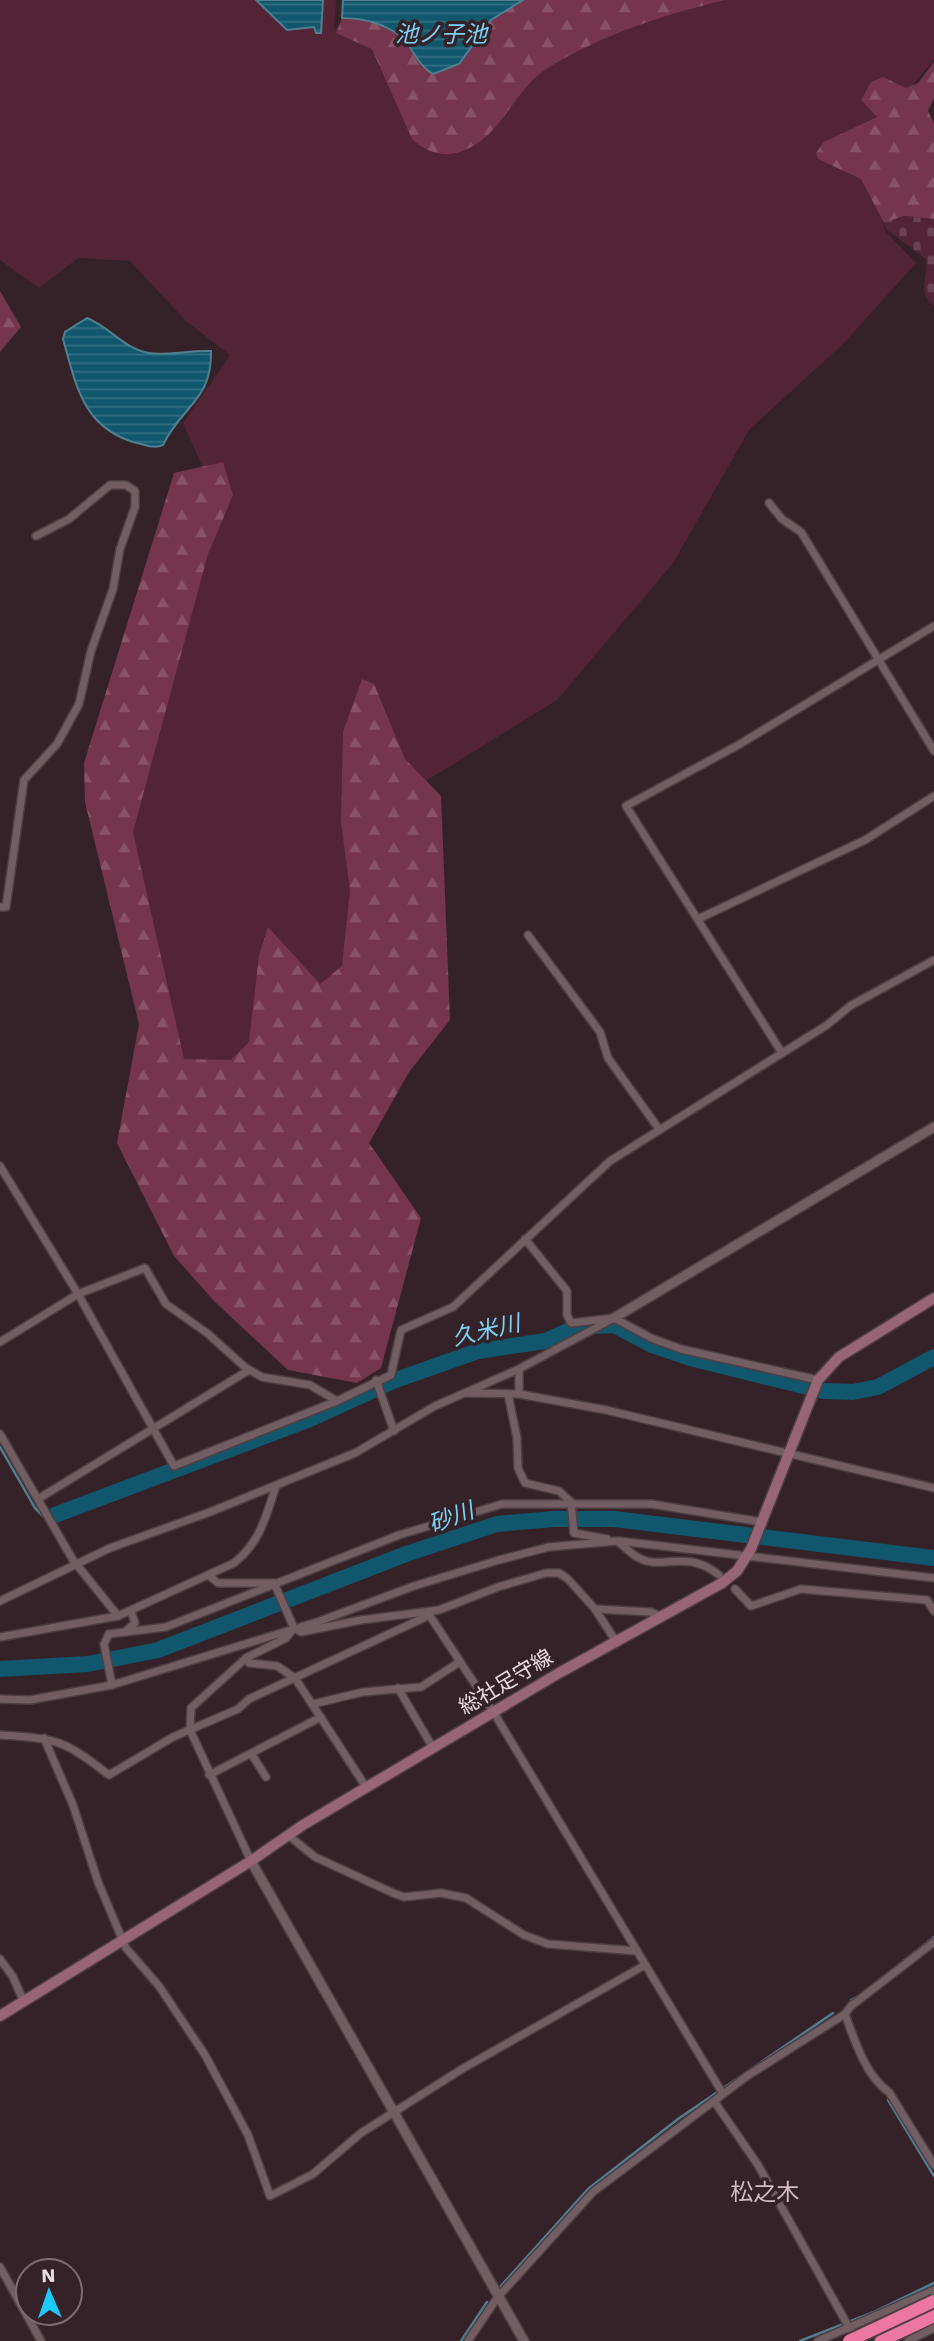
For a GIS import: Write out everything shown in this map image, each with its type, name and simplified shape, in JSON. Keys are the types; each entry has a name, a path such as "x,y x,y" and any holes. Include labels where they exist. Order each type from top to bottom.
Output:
{"highway":[{"path":"849,2329 934,2301"},
{"path":"881,2341 934,2316"}],"main road":[{"name":"総社足守線","path":"0,2016 366,1787 615,1640 722,1583 737,1571 749,1552 818,1381 839,1357 934,1298"}],"street":[{"path":"0,907 6,907 24,780 57,744 79,704 91,651 118,570 120,549 135,507 135,491 126,485 110,485 69,520 36,536"},
{"path":"769,503 782,519 801,532 934,751"},
{"path":"782,1053 626,806 740,744 934,626"},
{"path":"698,919 865,840 934,796"},
{"path":"528,935 600,1032 608,1058 659,1129"},
{"path":"0,1166 78,1294 174,1466 377,1385 391,1375 401,1330 453,1307 610,1161 827,1025 850,1006 934,960"},
{"path":"0,1601 76,1563 355,1453 461,1393 519,1369 610,1321 934,1127"},
{"path":"525,1240 567,1291 567,1315 571,1323 610,1321 681,1349 818,1381"},
{"path":"0,1342 78,1294 145,1268 166,1304 249,1370 262,1377 310,1385 337,1401"},
{"path":"519,1369 519,1394"},
{"path":"38,1499 249,1370"},
{"path":"377,1385 394,1431"},
{"path":"461,1393 519,1394 606,1410 934,1488"},
{"path":"508,1394 517,1438 518,1468 525,1483 559,1490 571,1502 574,1533"},
{"path":"0,1434 76,1563 118,1616"},
{"path":"0,1637 118,1616 234,1563 250,1550 264,1522 276,1486"},
{"path":"109,1634 166,1628 255,1595 274,1583 399,1535 502,1504 651,1504 761,1524"},
{"path":"558,1546 574,1533 617,1541 749,1552 934,1578"},
{"path":"0,1699 30,1700 112,1685 487,1563 558,1546 617,1541 641,1560 692,1561 707,1566 719,1575"},
{"path":"0,1735 63,1742 109,1775 190,1730 239,1709 249,1699 429,1614 546,1573 559,1573 568,1579 595,1609 615,1640"},
{"path":"208,1575 218,1583 274,1583"},
{"path":"274,1583 293,1628 301,1632 361,1619 429,1614"},
{"path":"735,1589 751,1606 800,1588 927,1600 934,1611"},
{"path":"595,1609 652,1612 659,1616"},
{"path":"109,1634 131,1629 135,1623 131,1611"},
{"path":"429,1614 458,1663 494,1713 723,2094"},
{"path":"293,1628 286,1638 246,1658 191,1708 190,1730 251,1861 393,2115 524,2341"},
{"path":"109,1634 104,1644 112,1685"},
{"path":"246,1658 249,1663 277,1667 295,1678 366,1787"},
{"path":"313,1704 363,1692 427,1685 458,1663"},
{"path":"398,1688 433,1748"},
{"path":"209,1775 321,1717"},
{"path":"44,1738 74,1804 98,1882 122,1938 205,2055 248,2135 270,2196 313,2174 341,2148 462,2069 645,1965"},
{"path":"252,1755 266,1777"},
{"path":"288,1835 315,1857 404,1897 441,1892 466,1898 537,1941 637,1951"},
{"path":"468,2341 498,2298 593,2192 723,2094 824,2025 845,2014 851,2006 934,1942"},
{"path":"0,1959 13,1977 23,2000"},
{"path":"845,2014 865,2060 883,2088 889,2092 934,2165"},
{"path":"714,2101 758,2165 856,2341"},
{"path":"0,2267 41,2341"},
{"path":"818,2341 934,2290"},
{"path":"908,2341 934,2328"}],"green space":[{"path":"0,0 336,0 334,28 377,42 421,134 542,55 692,0 934,0 934,60 865,142 871,187 886,232 916,263 844,343 749,430 673,563 557,700 366,818 350,1026 176,1082 111,748 212,488 183,423 230,355 186,321 130,261 78,258 39,288 0,260"},
{"path":"523,0 725,0 678,12 610,36 566,58 533,80 481,141 451,154 430,151 412,139 372,49 336,33 342,18 369,21 399,37 422,67 459,64 491,20"},
{"path":"934,62 934,98 928,111 934,123 934,219 904,216 884,223 861,179 818,159 816,153 824,142 877,117 861,100 871,82 883,77 906,88 918,83"},
{"path":"904,216 934,219 934,306 924,290 926,259 886,229 884,223"},
{"path":"0,291 21,327 0,352"},
{"path":"223,462 233,495 208,554 133,832 184,1059 231,1060 249,1042 259,955 268,927 320,984 342,966 350,891 341,822 343,732 362,679 374,684 405,759 441,796 450,1020 409,1072 369,1143 421,1218 381,1368 357,1383 288,1370 215,1302 174,1256 117,1143 139,1024 85,802 84,763 174,473"}],"water":[{"path":"256,0 323,0 321,33 316,33 314,27 287,30"},
{"name":"池ノ子池","path":"343,0 523,0 491,20 459,64 433,74 395,32 369,21 342,18"},
{"path":"87,318 140,351 162,354 211,351 207,381 163,445 150,446 119,436 104,427 85,403 72,373 63,339 65,332"}],"waterway":[{"name":"久米川","path":"55,1515 310,1419 393,1381 478,1351 545,1341 577,1327 614,1325 652,1345 690,1358 824,1391 853,1392 878,1387 934,1357"},
{"path":"0,1447 35,1508 45,1518 55,1515"},
{"name":"砂川","path":"0,1669 88,1664 158,1650 406,1554 497,1524 554,1519 614,1519 934,1558"},
{"path":"874,1984 934,1937"},
{"path":"851,2000 860,1995"},
{"path":"500,2287 588,2189 678,2119 833,2013"},
{"path":"888,2100 934,2176"},
{"path":"800,2341 874,2312 934,2283"},
{"path":"461,2341 487,2302"}],"district":[{"name":"松之木","path":"765,2192"}]}
